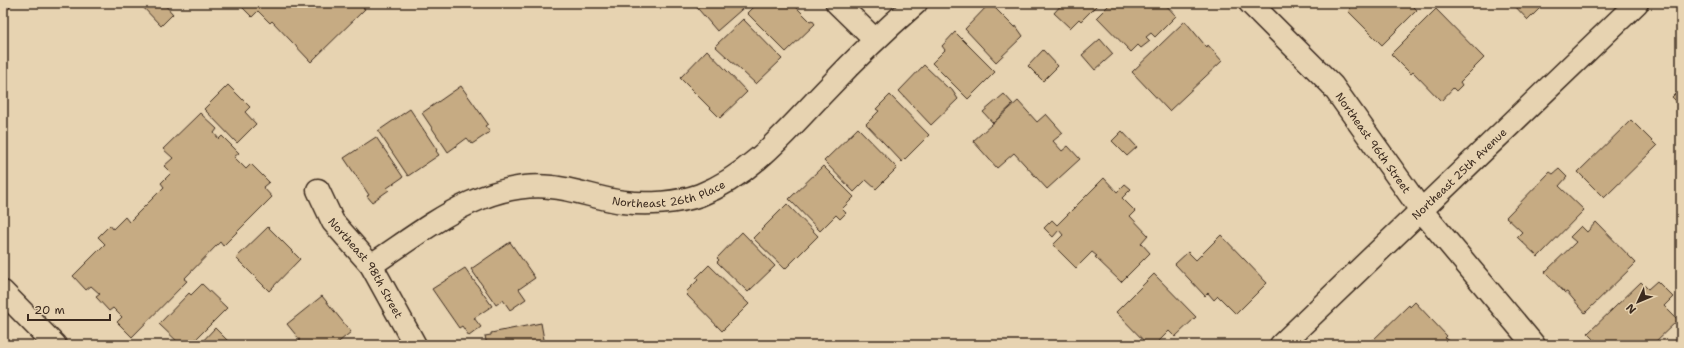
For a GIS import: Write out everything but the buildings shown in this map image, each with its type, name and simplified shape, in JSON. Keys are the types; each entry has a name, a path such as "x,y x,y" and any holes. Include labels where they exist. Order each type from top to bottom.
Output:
{"street":[{"path":"838,3 874,40"},
{"name":"Northeast 26th Place","path":"371,265 452,212 484,197 519,187 550,187 624,202 661,203 699,195 730,180 772,146 874,40 916,3"},
{"name":"Northeast 96th Street","path":"1250,3 1332,85 1421,210 1472,274 1534,345"},
{"name":"Northeast 25th Avenue","path":"1281,345 1637,3"},
{"name":"Northeast 98th Street","path":"318,190 333,222 371,265 415,345"},
{"path":"3,292 55,345"}]}
